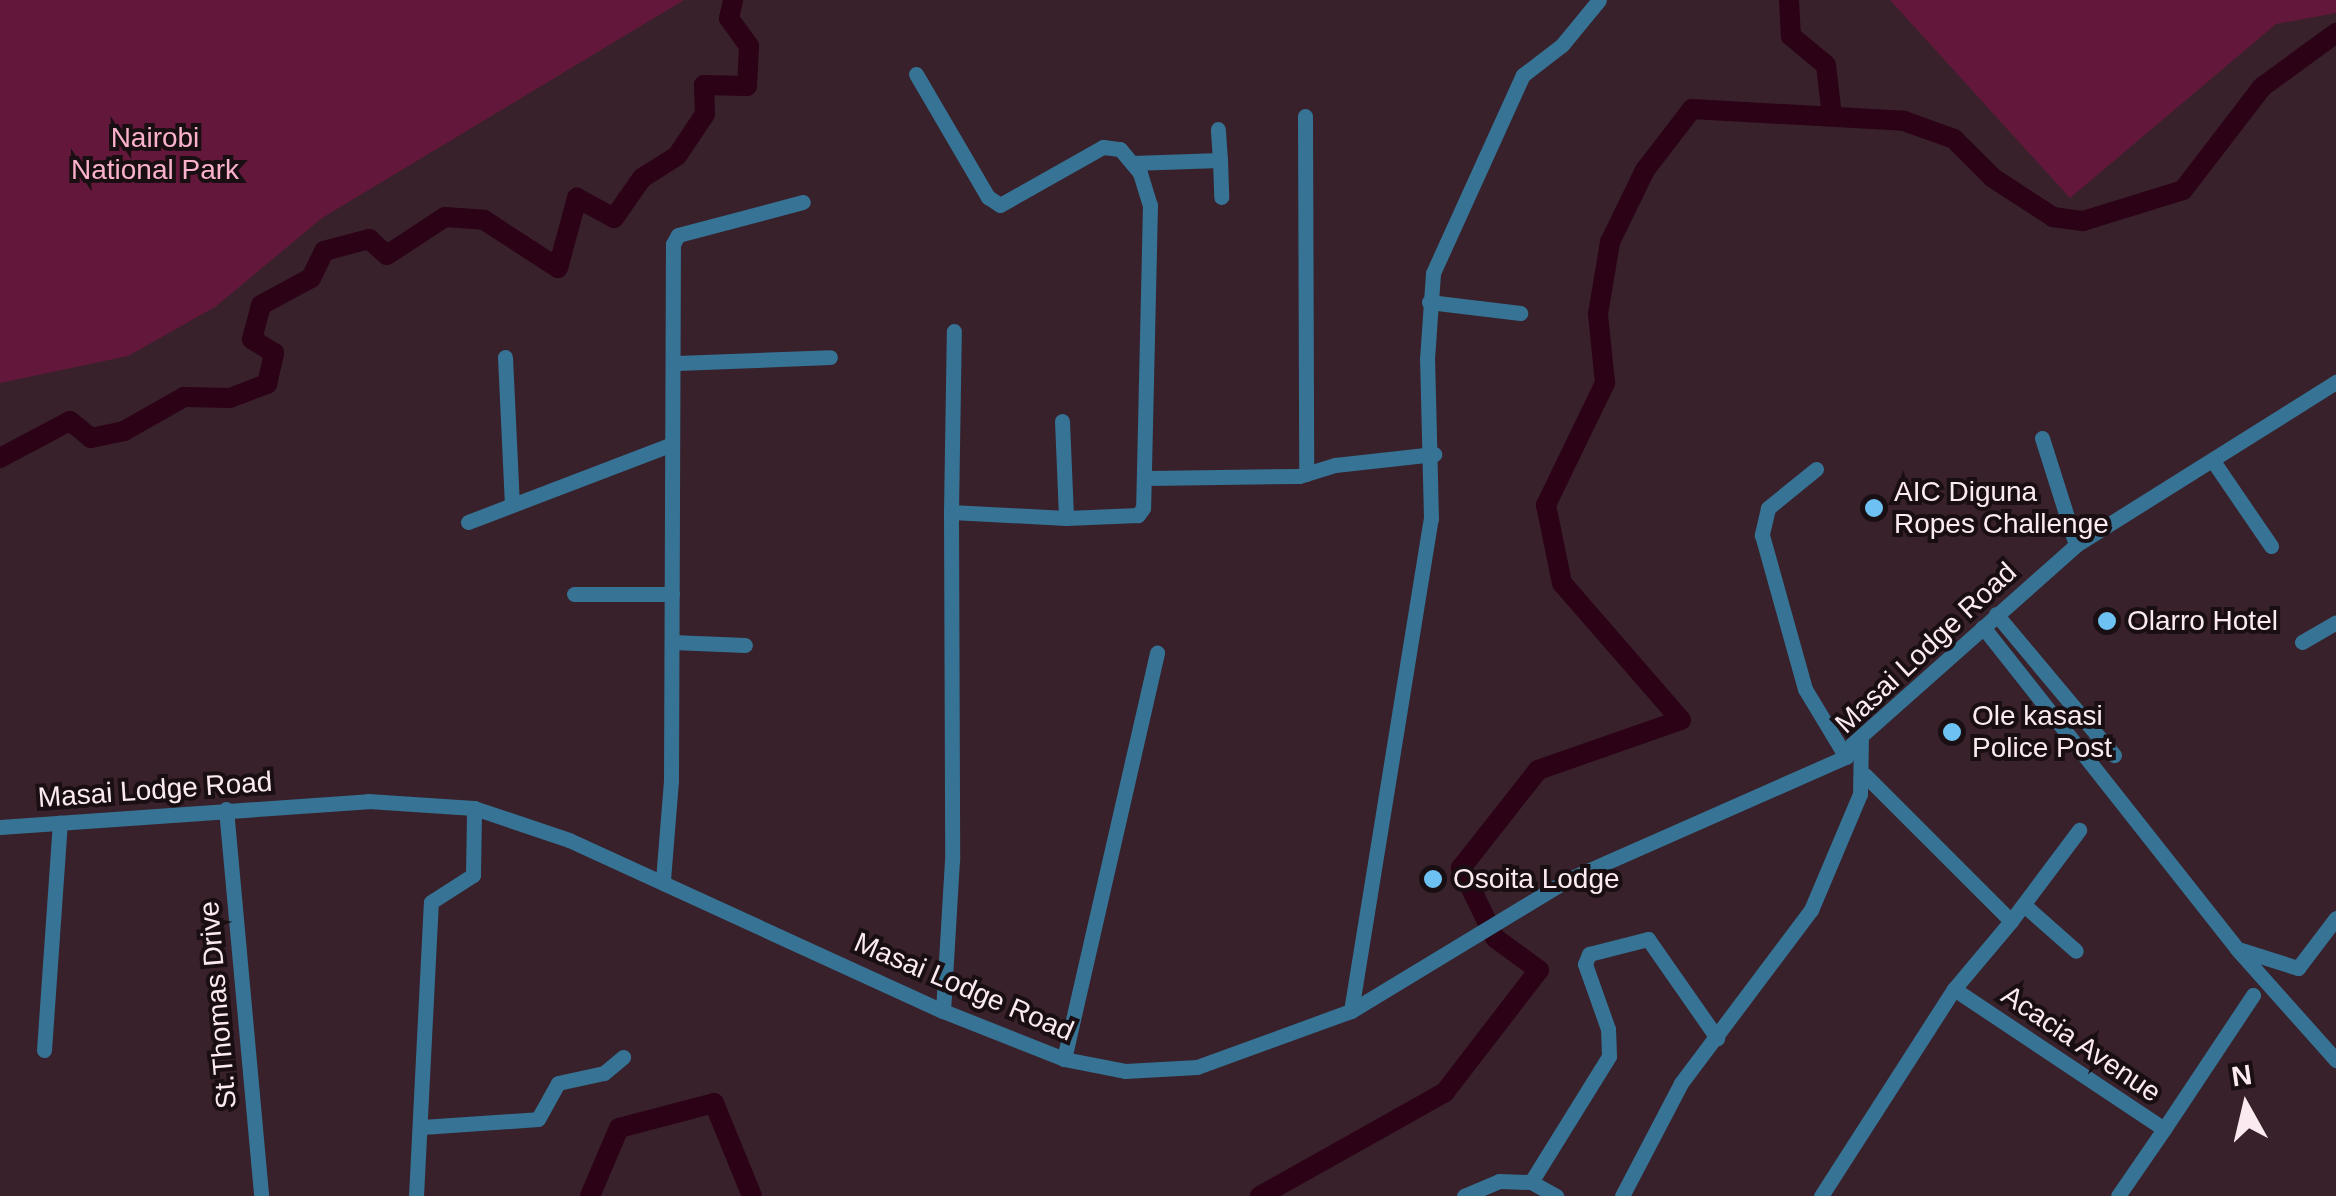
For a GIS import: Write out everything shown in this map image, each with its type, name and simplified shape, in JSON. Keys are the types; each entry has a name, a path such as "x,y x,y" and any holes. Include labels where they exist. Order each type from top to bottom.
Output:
{"street":[{"path":"1351,1011 1422,592 1434,454 1430,302 1433,273 1523,75 1562,45 1599,0"},
{"path":"916,74 988,197 1000,206 1103,147 1120,149 1132,163 1150,205 1148,478 1138,515 1066,518 951,512"},
{"path":"1305,116 1306,474"},
{"path":"1218,129 1221,197"},
{"path":"1132,163 1220,160"},
{"path":"662,880 672,642 678,235 803,202"},
{"path":"1430,302 1520,313"},
{"path":"943,1011 952,860 954,331"},
{"path":"676,363 830,357"},
{"path":"505,358 512,505"},
{"name":"Masai Lodge Road","path":"0,827 226,809 409,800 474,808 662,880 943,1011 1064,1059 1163,1073 1244,1052 1351,1011 1569,879 1846,756 1996,614 2076,545 2334,386"},
{"path":"1062,421 1066,518"},
{"path":"2042,438 2076,545"},
{"path":"468,522 672,444"},
{"path":"1148,478 1306,474 1370,459 1434,454"},
{"path":"2213,461 2270,546"},
{"path":"1816,469 1768,508 1762,535 1805,688 1846,756"},
{"path":"574,594 672,594"},
{"path":"1996,614 2114,755"},
{"path":"2302,642 2336,622"},
{"path":"1983,627 2237,949 2336,1060"},
{"path":"672,642 745,645"},
{"path":"1064,1059 1157,654"},
{"path":"1622,1196 1682,1083 1810,910 1865,774 1861,739"},
{"path":"1865,774 2011,921"},
{"path":"416,1196 431,902 473,875 468,846 474,808"},
{"name":"St.Thomas Drive","path":"226,809 260,1196"},
{"path":"44,1050 60,823"},
{"path":"1821,1196 1954,989 2024,905 2078,830"},
{"path":"2024,905 2076,951"},
{"path":"2237,949 2298,968 2336,918"},
{"path":"1531,1182 1609,1056 1608,1030 1585,964 1589,954 1648,939 1717,1038"},
{"name":"Acacia Avenue","path":"1954,989 2164,1129 2118,1196"},
{"path":"2164,1129 2253,996"},
{"path":"422,1127 538,1119 558,1083 604,1073 623,1057"},
{"path":"1464,1196 1489,1182 1531,1182 1556,1196"}],"green space":[{"name":"Nairobi National Park","path":"0,0 684,0 322,218 215,307 128,356 0,383"},
{"path":"1890,0 2336,0 2336,13 2276,24 2070,198"}],"waterway":[{"path":"0,458 70,421 91,438 124,431 184,397 230,398 267,384 274,353 252,339 261,305 311,278 324,251 369,239 387,255 445,217 484,220 558,268 577,198 614,218 642,178 677,156 705,114 704,85 747,86 749,46 729,18 733,0"},
{"path":"1789,0 1791,36 1826,65 1832,116"},
{"path":"1260,1196 1445,1092 1539,970 1495,938 1461,868 1538,770 1681,720 1562,583 1546,505 1605,383 1598,314 1610,242 1645,170 1692,109 1904,121 1954,139 1993,178 2053,217 2083,221 2183,190 2262,87 2336,33"},
{"path":"590,1196 619,1128 714,1103 752,1196"}],"place":[{"name":"AIC Diguna Ropes Challenge","path":"1874,508"},
{"name":"Olarro Hotel","path":"2107,621"},
{"name":"Ole kasasi Police Post","path":"1952,732"},
{"name":"Osoita Lodge","path":"1433,879"}]}
